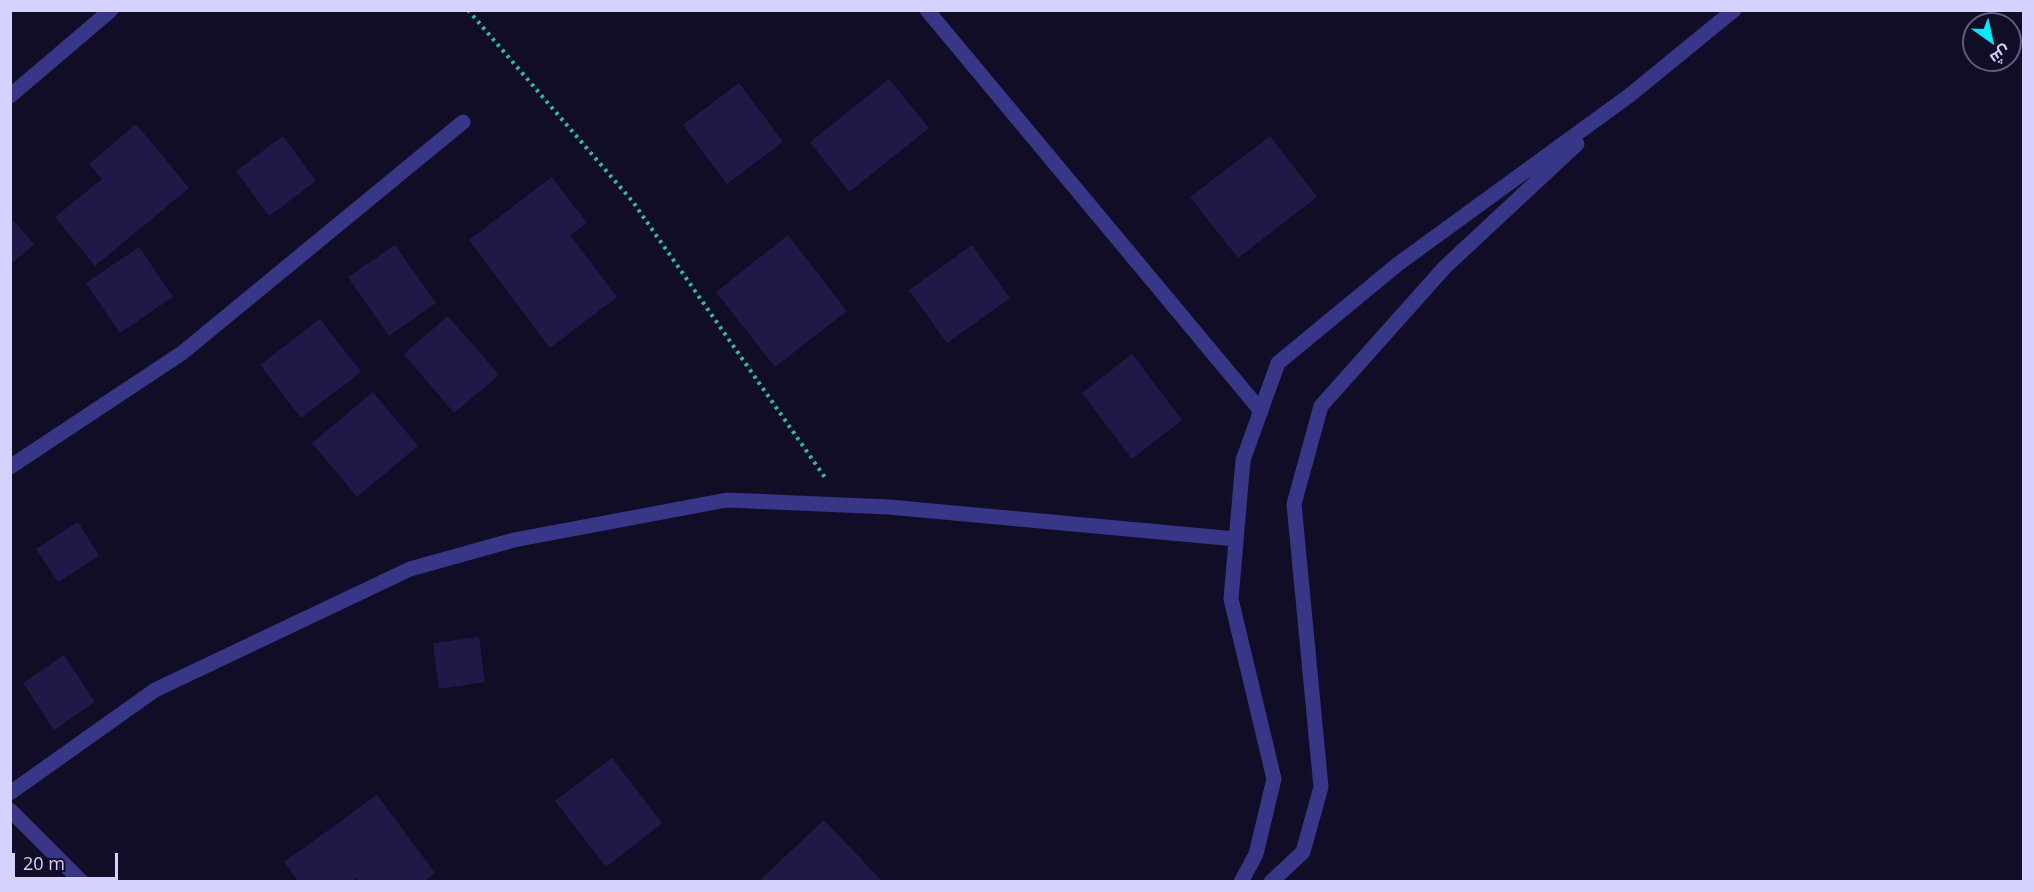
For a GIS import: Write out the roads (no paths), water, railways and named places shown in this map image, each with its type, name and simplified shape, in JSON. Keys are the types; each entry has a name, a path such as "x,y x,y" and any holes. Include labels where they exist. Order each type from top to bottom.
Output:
{"street":[{"path":"10,96 111,10"},
{"path":"927,10 1261,411"},
{"path":"1241,882 1256,854 1274,779 1230,599 1243,460 1278,363 1398,264 1630,95 1734,10"},
{"path":"1271,882 1303,852 1321,788 1294,504 1321,406 1445,267 1630,95"},
{"path":"10,467 182,353 463,122"},
{"path":"10,793 155,690 410,569 514,540 727,500 889,507 1236,539"},
{"path":"10,810 82,882"}]}
